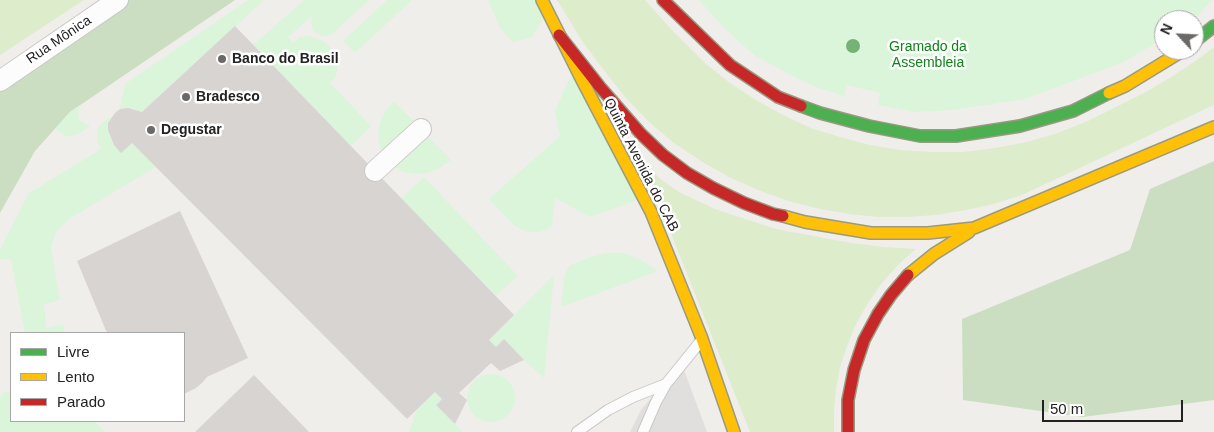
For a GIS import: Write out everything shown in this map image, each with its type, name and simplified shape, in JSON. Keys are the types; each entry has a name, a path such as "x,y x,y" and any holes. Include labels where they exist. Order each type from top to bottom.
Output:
{"main road":[{"name":"Quinta Avenida do CAB","path":"542,0 651,212 702,339 734,432"},
{"path":"663,0 730,65 778,97 820,113 869,126 920,136 956,136 1020,126 1073,110 1125,86 1169,60"},
{"path":"1204,34 1214,26"},
{"path":"559,35 600,87 641,134 663,155 706,184 744,202 773,214 805,222 872,232 928,232 974,228"},
{"path":"848,432 848,400 854,370 864,340 891,294 910,274 934,254 974,228 1214,127"}],"street":[{"name":"Rua Mônica","path":"0,81 118,0"},
{"path":"375,171 421,128"}],"lane":[{"path":"643,432 666,384 702,339"},
{"path":"577,432 608,410 666,384"}],"green space":[{"path":"0,0 84,0 0,55"},
{"path":"118,0 235,0 70,112 35,151 0,213 0,81"},
{"path":"248,0 264,0 142,112 128,108 120,109 125,84"},
{"path":"304,0 369,0 331,35 322,36 315,32 311,24 312,16 288,37 293,43 299,37 309,36 325,42 335,54 336,77 330,83 371,126 351,146 253,45"},
{"path":"387,0 412,0 355,53 343,41"},
{"path":"488,0 542,0 548,12 531,38 512,42 499,26"},
{"path":"557,0 645,0 706,64 756,100 811,128 870,145 901,150 963,152 1027,142 1058,133 1088,121 1144,93 1197,60 1204,60 1204,55 1214,47 1214,105 1022,195 994,204 936,215 878,217 820,209 788,201 729,177 701,161 674,143 649,122 625,97 582,41"},
{"name":"Gramado da Assembleia","path":"699,0 1212,0 1203,10 1154,10 1154,44 1124,62 1025,99 953,110 914,112 878,105 880,93 847,85 844,96 813,86 754,55 723,27"},
{"path":"571,75 643,198 590,217 555,198 552,226 539,232 526,232 515,226 489,199 560,136 555,111"},
{"path":"394,101 451,160 440,168 427,173 404,172 393,166 385,157 380,146 378,134 380,122 385,111"},
{"path":"82,104 78,111 79,119 90,126 82,132 67,137 55,129 70,112"},
{"path":"112,117 108,123 108,130 114,145 132,143 156,167 69,219 56,232 51,248 60,300 44,304 46,328 63,324 65,332 25,332 11,259 0,259 0,249 29,193 101,149 97,134 98,128 105,120"},
{"path":"1214,161 1214,400 1083,417 963,400 962,319 1130,250 1150,189"},
{"path":"643,163 679,192 715,209 776,229 851,243 916,249 882,283 856,324 840,367 834,410 834,432 750,432"},
{"path":"424,177 518,276 496,296 401,199"},
{"path":"606,253 624,253 641,260 658,271 561,307 564,279 570,265"},
{"path":"554,275 544,378 504,340 496,347 489,340"},
{"path":"486,374 496,374 508,381 515,393 515,403 508,415 496,422 486,422 478,418 471,411 467,403 467,393 471,385 478,378"},
{"path":"10,391 10,422 96,422 106,432 0,432 0,398 4,392"},
{"path":"435,392 442,399 436,405 463,432 409,432 416,411"}],"shaded area":[{"path":"681,362 707,432 630,432 641,410"}],"building":[{"path":"235,26 514,315 489,340 496,347 504,339 524,360 500,371 491,363 459,393 467,400 455,424 436,405 442,399 435,392 407,419 132,143 121,153 114,145 108,130 108,123 115,113 120,109 128,108 142,112"},
{"path":"180,211 248,358 207,377 196,388 185,394 185,332 107,332 77,261"},
{"path":"254,375 309,432 195,432"}],"traffic: fast":[{"path":"1204,34 1214,26"},
{"path":"801,106 869,126 920,136 956,136 1020,126 1073,111 1109,93"}],"traffic: slow":[{"path":"542,0 651,212 701,336 734,432"},
{"path":"1109,93 1125,86 1168,60"},
{"path":"783,216 805,222 871,233 928,233 974,228 1214,127"},
{"path":"908,275 934,254 969,232"}],"traffic: jam":[{"path":"663,0 730,65 778,97 801,106"},
{"path":"559,35 600,87 641,134 663,155 687,173 713,188 744,203 783,216"},
{"path":"848,432 848,400 854,370 864,340 878,314 908,275"}],"place":[{"name":"Banco do Brasil","path":"222,59"},
{"name":"Bradesco","path":"186,97"},
{"name":"Degustar","path":"151,130"}]}
